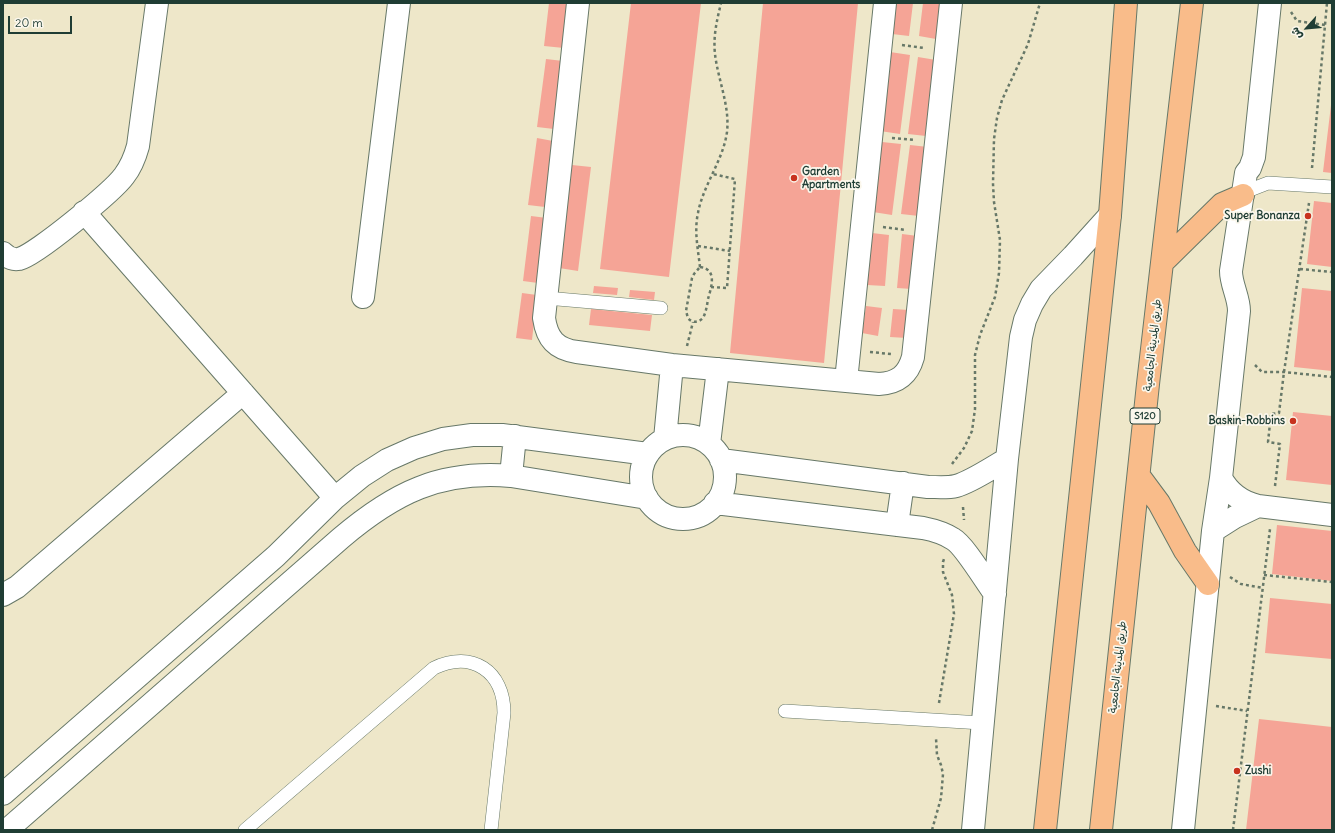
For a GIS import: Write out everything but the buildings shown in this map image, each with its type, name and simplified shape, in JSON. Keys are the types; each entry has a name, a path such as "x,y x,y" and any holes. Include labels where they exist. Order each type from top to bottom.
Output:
{"main road":[{"path":"1045,830 1110,215 1126,3"},
{"name":"طريق المدينة الجامعية","path":"1101,830 1162,263 1192,3"},
{"path":"1162,263 1222,204 1243,196"},
{"path":"1139,476 1159,503 1185,551 1208,584"}],"street":[{"path":"3,253 7,257 14,260 28,255 115,186 133,162 138,146 157,3"},
{"path":"363,297 399,3"},
{"path":"578,3 544,318 550,338 557,346 567,351 672,365 879,384 889,383 898,379 906,373 911,365 950,3"},
{"path":"846,381 885,3"},
{"path":"1185,826 1213,531 1221,478 1239,305 1231,279 1231,271 1246,173 1250,168 1254,157 1270,11"},
{"path":"84,212 335,498"},
{"path":"973,830 1007,459 1021,337 1025,320 1041,288 1073,256 1110,215"},
{"path":"665,439 672,365"},
{"path":"715,452 718,369"},
{"path":"3,595 17,587 242,393"},
{"path":"3,794 276,556 335,498 362,476 387,460 414,448 443,439 472,435 515,436 648,454"},
{"path":"688,435 699,438 715,452 725,471 724,483 721,494 707,511 686,519 674,518 664,514 654,507 647,498 642,480 644,462 648,454 658,443 676,436 688,435"},
{"path":"511,476 515,436"},
{"path":"715,452 928,487 956,486 1007,459"},
{"path":"7,830 357,524 374,511 412,490 432,483 474,475 511,476 647,498"},
{"path":"1221,478 1229,490 1240,500 1249,504 1332,515"},
{"path":"897,525 903,484"},
{"path":"715,503 923,528 936,531 954,539 962,547 995,594"},
{"path":"1213,531 1235,517 1265,507"},
{"path":"276,556 295,577"}],"lane":[{"path":"1243,196 1250,190 1268,183 1332,187"},
{"path":"546,298 661,308"},
{"path":"245,830 434,668 445,663 456,661 479,665 496,680 502,690 504,713 491,830"},
{"path":"785,710 982,723"}],"path":[{"path":"700,267 705,268 711,274 712,279 703,318 697,322 690,320 686,314 686,311 692,278 700,267 696,232 698,212 700,203 722,150 727,132 726,108 714,46 716,25 721,3"},
{"path":"932,830 939,805 942,778 941,765 936,747 937,720 954,614 952,594 945,578 943,562 954,539 961,530 964,520 963,503 956,486 946,472 964,448 972,431 975,409 975,355 980,335 995,297 999,273 1000,240 994,202 994,139 997,118 1002,100 1028,44 1040,3"},
{"path":"1233,830 1264,575 1265,507 1280,444 1268,442 1272,414 1280,413 1284,372 1300,269 1311,185 1327,3"},
{"path":"1270,11 1278,20 1290,11 1297,21 1325,25"},
{"path":"881,42 945,51"},
{"path":"871,136 935,142"},
{"path":"711,287 727,288 735,179 712,174"},
{"path":"862,226 926,231"},
{"path":"698,246 730,251"},
{"path":"1300,269 1332,272"},
{"path":"849,349 912,357"},
{"path":"1232,369 1243,367 1251,362 1262,372 1284,372 1332,377"},
{"path":"1264,575 1332,582"},
{"path":"1196,704 1247,710"}],"place":[{"name":"Garden Apartments","path":"794,178"},
{"name":"Super Bonanza","path":"1308,216"},
{"name":"Baskin-Robbins","path":"1293,421"},
{"name":"Zushi","path":"1237,771"}]}
